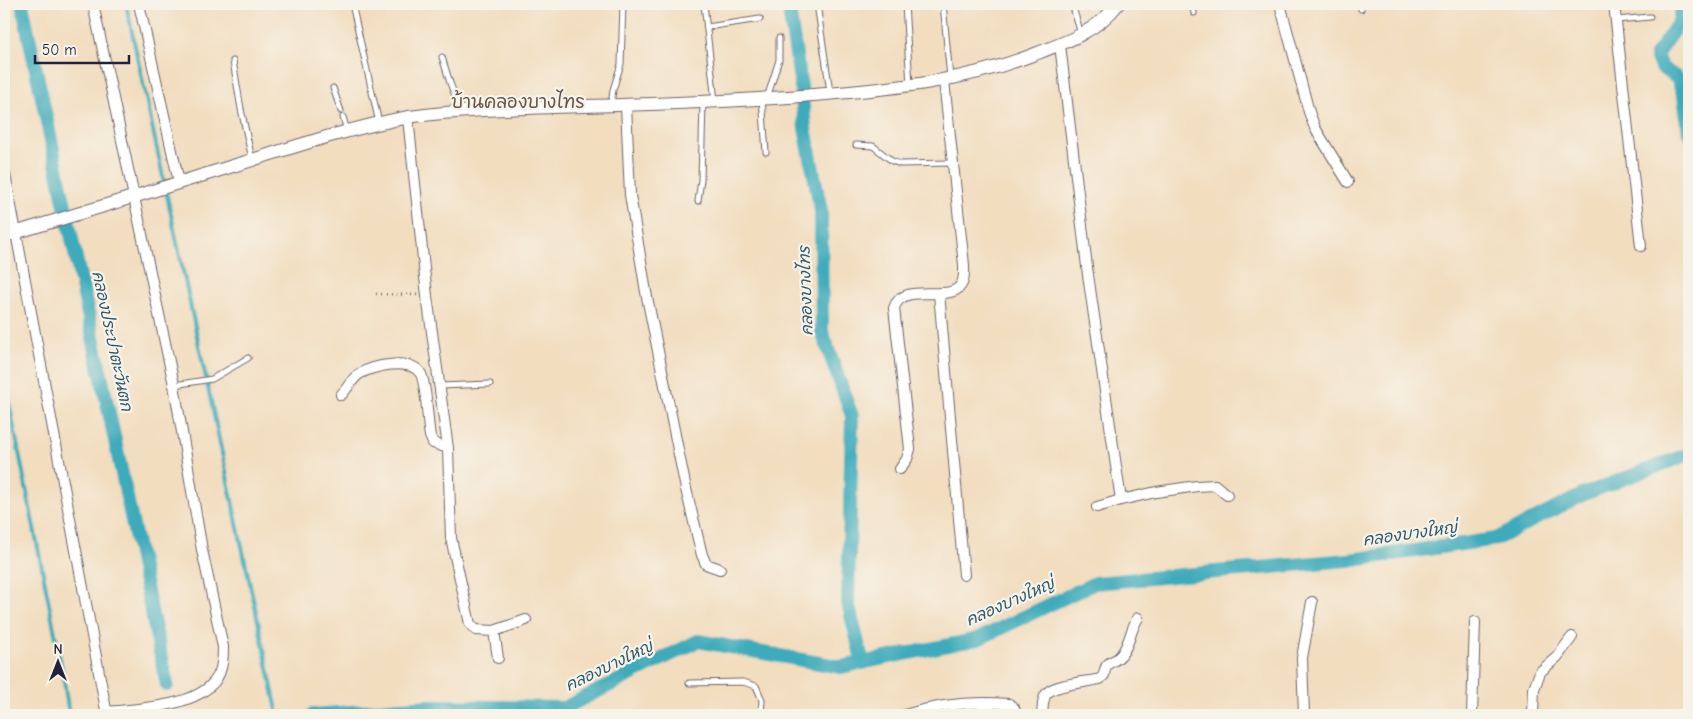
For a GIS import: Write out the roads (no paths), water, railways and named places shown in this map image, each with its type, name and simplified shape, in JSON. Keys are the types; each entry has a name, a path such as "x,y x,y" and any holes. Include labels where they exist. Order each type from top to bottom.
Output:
{"street":[{"path":"4,169 10,234 107,714 189,699 210,686 218,676 223,663 223,647 202,550 174,385 93,4"},
{"path":"139,4 170,186"},
{"path":"10,234 347,131 425,114 551,106 626,105 782,98 910,86 976,74 1018,61 1081,35 1100,23 1118,4"},
{"path":"1280,4 1309,112 1316,128 1348,182"},
{"path":"1614,4 1641,246"},
{"path":"1060,45 1088,275 1121,500"},
{"path":"900,469 907,459 910,449 894,308 896,302 902,296 911,294 940,293 956,290 961,286 964,279 947,80"},
{"path":"626,105 630,195 657,350 702,555 706,564 720,569"},
{"path":"408,118 427,296 448,448 451,538 466,607 470,624 476,630 494,631 526,620"},
{"path":"940,293 964,575"},
{"path":"341,395 357,375 373,368 386,365 405,365 416,369 423,383 430,436 433,443 448,448"},
{"path":"1097,507 1156,492 1197,486 1215,485 1227,495"},
{"path":"1304,715 1302,658 1312,602"},
{"path":"1042,715 1044,699 1048,692 1057,687 1100,679 1104,675 1106,666 1122,654 1130,640 1132,627 1138,618"},
{"path":"1472,715 1474,622"},
{"path":"494,631 498,658"},
{"path":"1533,715 1534,689 1540,672 1557,657 1572,637"},
{"path":"905,715 928,708 972,702 1009,704 1014,708 1016,715"}],"lane":[{"path":"352,4 379,123"},
{"path":"611,105 620,64 623,4"},
{"path":"698,201 709,102 707,27 704,4"},
{"path":"817,4 824,94"},
{"path":"905,4 910,86"},
{"path":"943,4 947,80"},
{"path":"1072,4 1081,35"},
{"path":"1192,4 1194,13"},
{"path":"1616,20 1650,17"},
{"path":"707,27 760,19"},
{"path":"766,152 764,99 779,60 779,38"},
{"path":"442,57 461,112"},
{"path":"233,61 252,160"},
{"path":"333,88 347,131"},
{"path":"856,145 873,146 892,161 900,164 953,163"},
{"path":"174,385 212,378 248,358"},
{"path":"440,386 490,384"},
{"path":"689,683 743,682 756,686 762,700 761,715"}],"waterway":[{"name":"คลองประปาตะวันตก","path":"22,4 167,685"},
{"path":"126,4 278,715"},
{"name":"คลองบางไทร","path":"788,4 801,86 805,128 821,211 822,332 852,416 848,603 863,663"},
{"path":"1683,4 1679,22 1656,55 1661,67 1677,78 1684,95 1689,133"},
{"path":"4,377 63,674 69,715"},
{"name":"คลองบางใหญ่","path":"313,715 428,706 564,708 698,641 841,667 978,639 1095,583 1359,559 1496,539 1584,494 1689,454"}],"district":[{"name":"บ้านคลองบางไทร","path":"518,102"}]}
